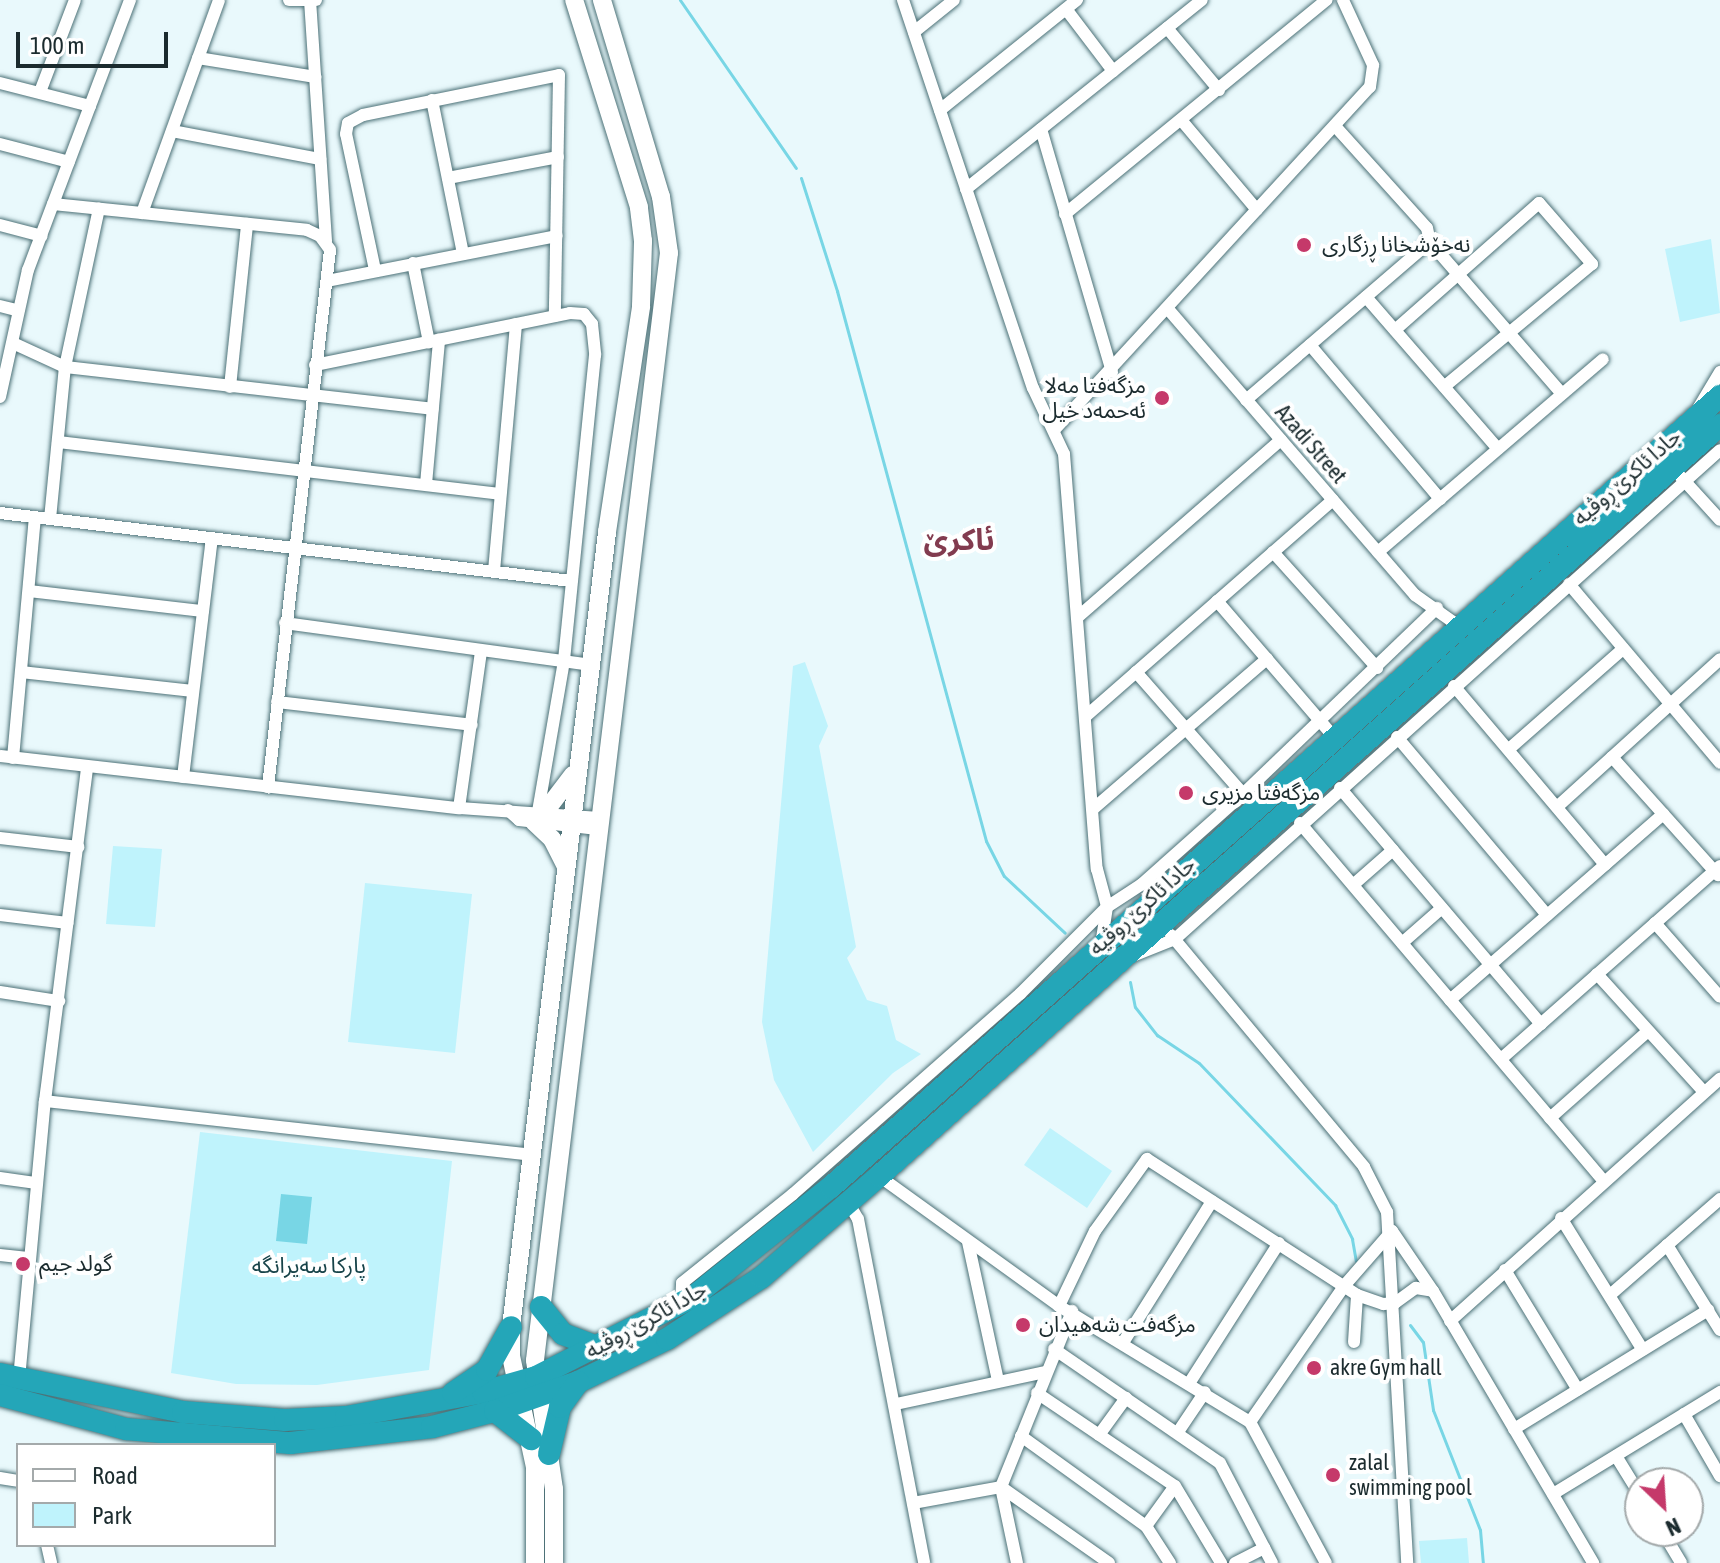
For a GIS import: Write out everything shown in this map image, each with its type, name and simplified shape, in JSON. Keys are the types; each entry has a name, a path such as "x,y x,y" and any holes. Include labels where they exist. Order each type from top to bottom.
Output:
{"highway":[{"name":"جادا ئاکرێ ڕوڤیە","path":"529,1390 681,1304 767,1241 900,1112 1101,943 1328,730 1452,631 1720,396"},
{"name":"جادا ئاکرێ ڕوڤیە","path":"529,1390 578,1382 667,1339 727,1303 879,1176 1121,959 1168,930 1470,650 1586,557 1679,474 1720,425"},
{"path":"541,1307 563,1334 600,1348"},
{"path":"441,1399 487,1370 511,1327"},
{"path":"9,1376 183,1412 258,1419 346,1417 441,1399 529,1390"},
{"path":"549,1454 560,1407 578,1382"},
{"path":"0,1395 126,1429 263,1442 432,1427 495,1411 529,1390"},
{"path":"495,1411 531,1439"}],"main road":[{"path":"554,1563 549,1454 511,1327 607,532 641,306 643,241 639,207 574,0"},
{"path":"535,1563 537,1501 529,1390 669,232 602,0"},
{"path":"607,532 632,533"},
{"path":"566,867 539,816 563,793 579,761"},
{"path":"540,1096 565,1099"}],"street":[{"path":"40,92 75,0"},
{"path":"1,391 15,344 16,310 130,0"},
{"path":"142,213 219,0"},
{"path":"268,787 311,397 327,281 312,0 289,0"},
{"path":"903,0 1033,388 1056,428 1064,454 1097,869 1107,907 1101,943"},
{"path":"914,32 954,0"},
{"path":"940,110 1077,0"},
{"path":"966,189 1202,0"},
{"path":"1065,214 1326,0"},
{"path":"1056,428 1112,372 1335,126 1374,75 1343,0"},
{"path":"1066,9 1113,71"},
{"path":"1167,28 1219,90"},
{"path":"198,58 315,77"},
{"path":"375,270 346,127 363,115 559,75 555,316"},
{"path":"0,83 90,106"},
{"path":"432,100 463,254"},
{"path":"1182,121 1257,210"},
{"path":"1335,126 1427,228 1430,242 1562,394"},
{"path":"1041,129 1112,372"},
{"path":"172,131 320,159"},
{"path":"0,144 69,162"},
{"path":"448,178 558,157"},
{"path":"1395,330 1539,203 1592,264 1444,387"},
{"path":"53,204 307,230 326,241"},
{"path":"50,519 65,367 99,209"},
{"path":"230,387 247,224"},
{"path":"0,225 42,236"},
{"path":"327,281 557,236"},
{"path":"1246,400 1430,242"},
{"path":"413,263 434,341 433,409 426,484"},
{"path":"1366,297 1498,449"},
{"path":"0,306 16,310"},
{"name":"Azadi Street","path":"1168,309 1378,552 1470,650"},
{"path":"315,365 555,316 584,314 595,341 564,661 539,816"},
{"path":"494,571 498,494 516,324"},
{"path":"15,344 65,367 433,409"},
{"path":"1310,345 1440,499"},
{"path":"1378,552 1603,359"},
{"path":"1696,417 1720,372"},
{"path":"1079,616 1281,440"},
{"path":"58,442 498,494"},
{"path":"1720,450 1679,474 1720,520"},
{"path":"1086,716 1333,500"},
{"path":"0,513 571,581"},
{"path":"35,517 21,672 7,757 87,769 459,808 508,810 519,820 539,816 597,823"},
{"path":"183,777 212,539"},
{"path":"1273,552 1377,668"},
{"path":"1586,557 1569,584 1300,823 1168,930 1364,1167 1392,1231 1433,1291 1593,1563"},
{"path":"1569,584 1720,763"},
{"path":"29,591 203,611"},
{"path":"1217,601 1328,730"},
{"path":"900,1112 1107,907 1142,884 1243,794 1328,730 1377,668 1430,609"},
{"name":"Azadi Street","path":"1430,609 1470,650"},
{"path":"285,623 591,665"},
{"path":"1509,749 1623,649"},
{"path":"459,808 481,651"},
{"path":"1093,809 1267,659"},
{"path":"1557,807 1720,659"},
{"path":"21,672 193,691"},
{"path":"1136,672 1243,794"},
{"path":"1454,686 1605,865"},
{"path":"277,702 472,725"},
{"path":"1397,737 1547,915"},
{"path":"1501,1059 1718,871 1612,757"},
{"path":"9,1376 28,1258 87,769"},
{"path":"1340,788 1541,1024"},
{"path":"1450,1000 1663,814"},
{"path":"1300,823 1604,1181"},
{"path":"0,838 78,847"},
{"path":"1353,885 1393,850"},
{"path":"1107,907 1129,918"},
{"path":"1402,943 1442,908"},
{"path":"0,915 68,923"},
{"path":"1655,923 1720,997"},
{"path":"1597,974 1704,1092"},
{"path":"0,992 59,1001"},
{"path":"1550,1118 1647,1032"},
{"path":"1450,1321 1561,1218 1720,1079"},
{"path":"45,1101 532,1155"},
{"path":"1059,1306 1082,1253 1143,1159 1357,1295 1395,1303 1416,1288 1433,1291"},
{"path":"879,1176 1059,1306 1124,1341 1250,1422 1326,1563"},
{"path":"0,1178 37,1183"},
{"path":"1610,1295 1720,1199"},
{"path":"1124,1341 1212,1201"},
{"path":"848,1202 858,1219 896,1404 924,1563"},
{"path":"1561,1218 1643,1350"},
{"path":"1250,1422 1344,1286 1392,1231"},
{"path":"1392,1231 1407,1563"},
{"path":"968,1242 998,1381"},
{"path":"1190,1382 1279,1243"},
{"path":"1667,1245 1720,1330"},
{"path":"0,1255 28,1258"},
{"path":"1505,1270 1578,1390"},
{"path":"1354,1342 1357,1295"},
{"path":"1514,1429 1708,1310"},
{"path":"1017,1563 1001,1487 1054,1349 1072,1311"},
{"path":"1054,1349 1220,1463 1272,1563"},
{"path":"896,1404 1045,1372"},
{"path":"1178,1432 1205,1392"},
{"path":"1553,1494 1720,1392"},
{"path":"1037,1393 1175,1486 1189,1502 1221,1563"},
{"path":"1099,1435 1126,1398"},
{"path":"1684,1414 1720,1476"},
{"path":"1021,1436 1146,1526 1170,1563"},
{"path":"1616,1456 1624,1469"},
{"path":"1146,1526 1175,1486"},
{"path":"913,1503 1001,1487 1107,1563"},
{"path":"1235,1563 1264,1548"}],"green space":[{"path":"1711,239 1720,313 1680,322 1665,249"},
{"path":"805,662 828,726 819,746 856,947 847,958 867,1000 887,1006 896,1040 921,1054 893,1073 813,1152 774,1080 762,1022 793,666"},
{"path":"113,846 162,849 155,927 106,924"},
{"path":"365,883 472,894 455,1053 348,1042"},
{"path":"1050,1128 1112,1171 1087,1208 1024,1165"},
{"name":"پارکا سەیرانگه","path":"200,1132 452,1161 429,1370 317,1385 236,1384 171,1373"},
{"path":"1467,1538 1469,1563 1421,1563 1419,1541"}],"shaded area":[{"path":"281,1194 312,1197 307,1244 276,1241"}],"waterway":[{"path":"680,0 796,168"},
{"path":"801,178 837,291 986,841 1004,876 1065,933"},
{"path":"1130,982 1135,1007 1157,1035 1199,1063 1335,1205 1352,1239 1356,1261"},
{"path":"1410,1325 1423,1342 1433,1410 1480,1530 1483,1563"}],"place":[{"name":"نەخۆشخانا ڕزگاری","path":"1304,245"},
{"name":"مزگەفتا مەلا ئەحمەد خیل","path":"1162,398"},
{"name":"مزگەفتا مزیری","path":"1186,793"},
{"name":"گولد جیم","path":"23,1264"},
{"name":"مزگەفت شه‌هيدان","path":"1023,1325"},
{"name":"akre Gym hall","path":"1314,1368"},
{"name":"zalal swimming pool","path":"1333,1475"}],"district":[{"name":"ئاکرێ","path":"959,539"}]}
